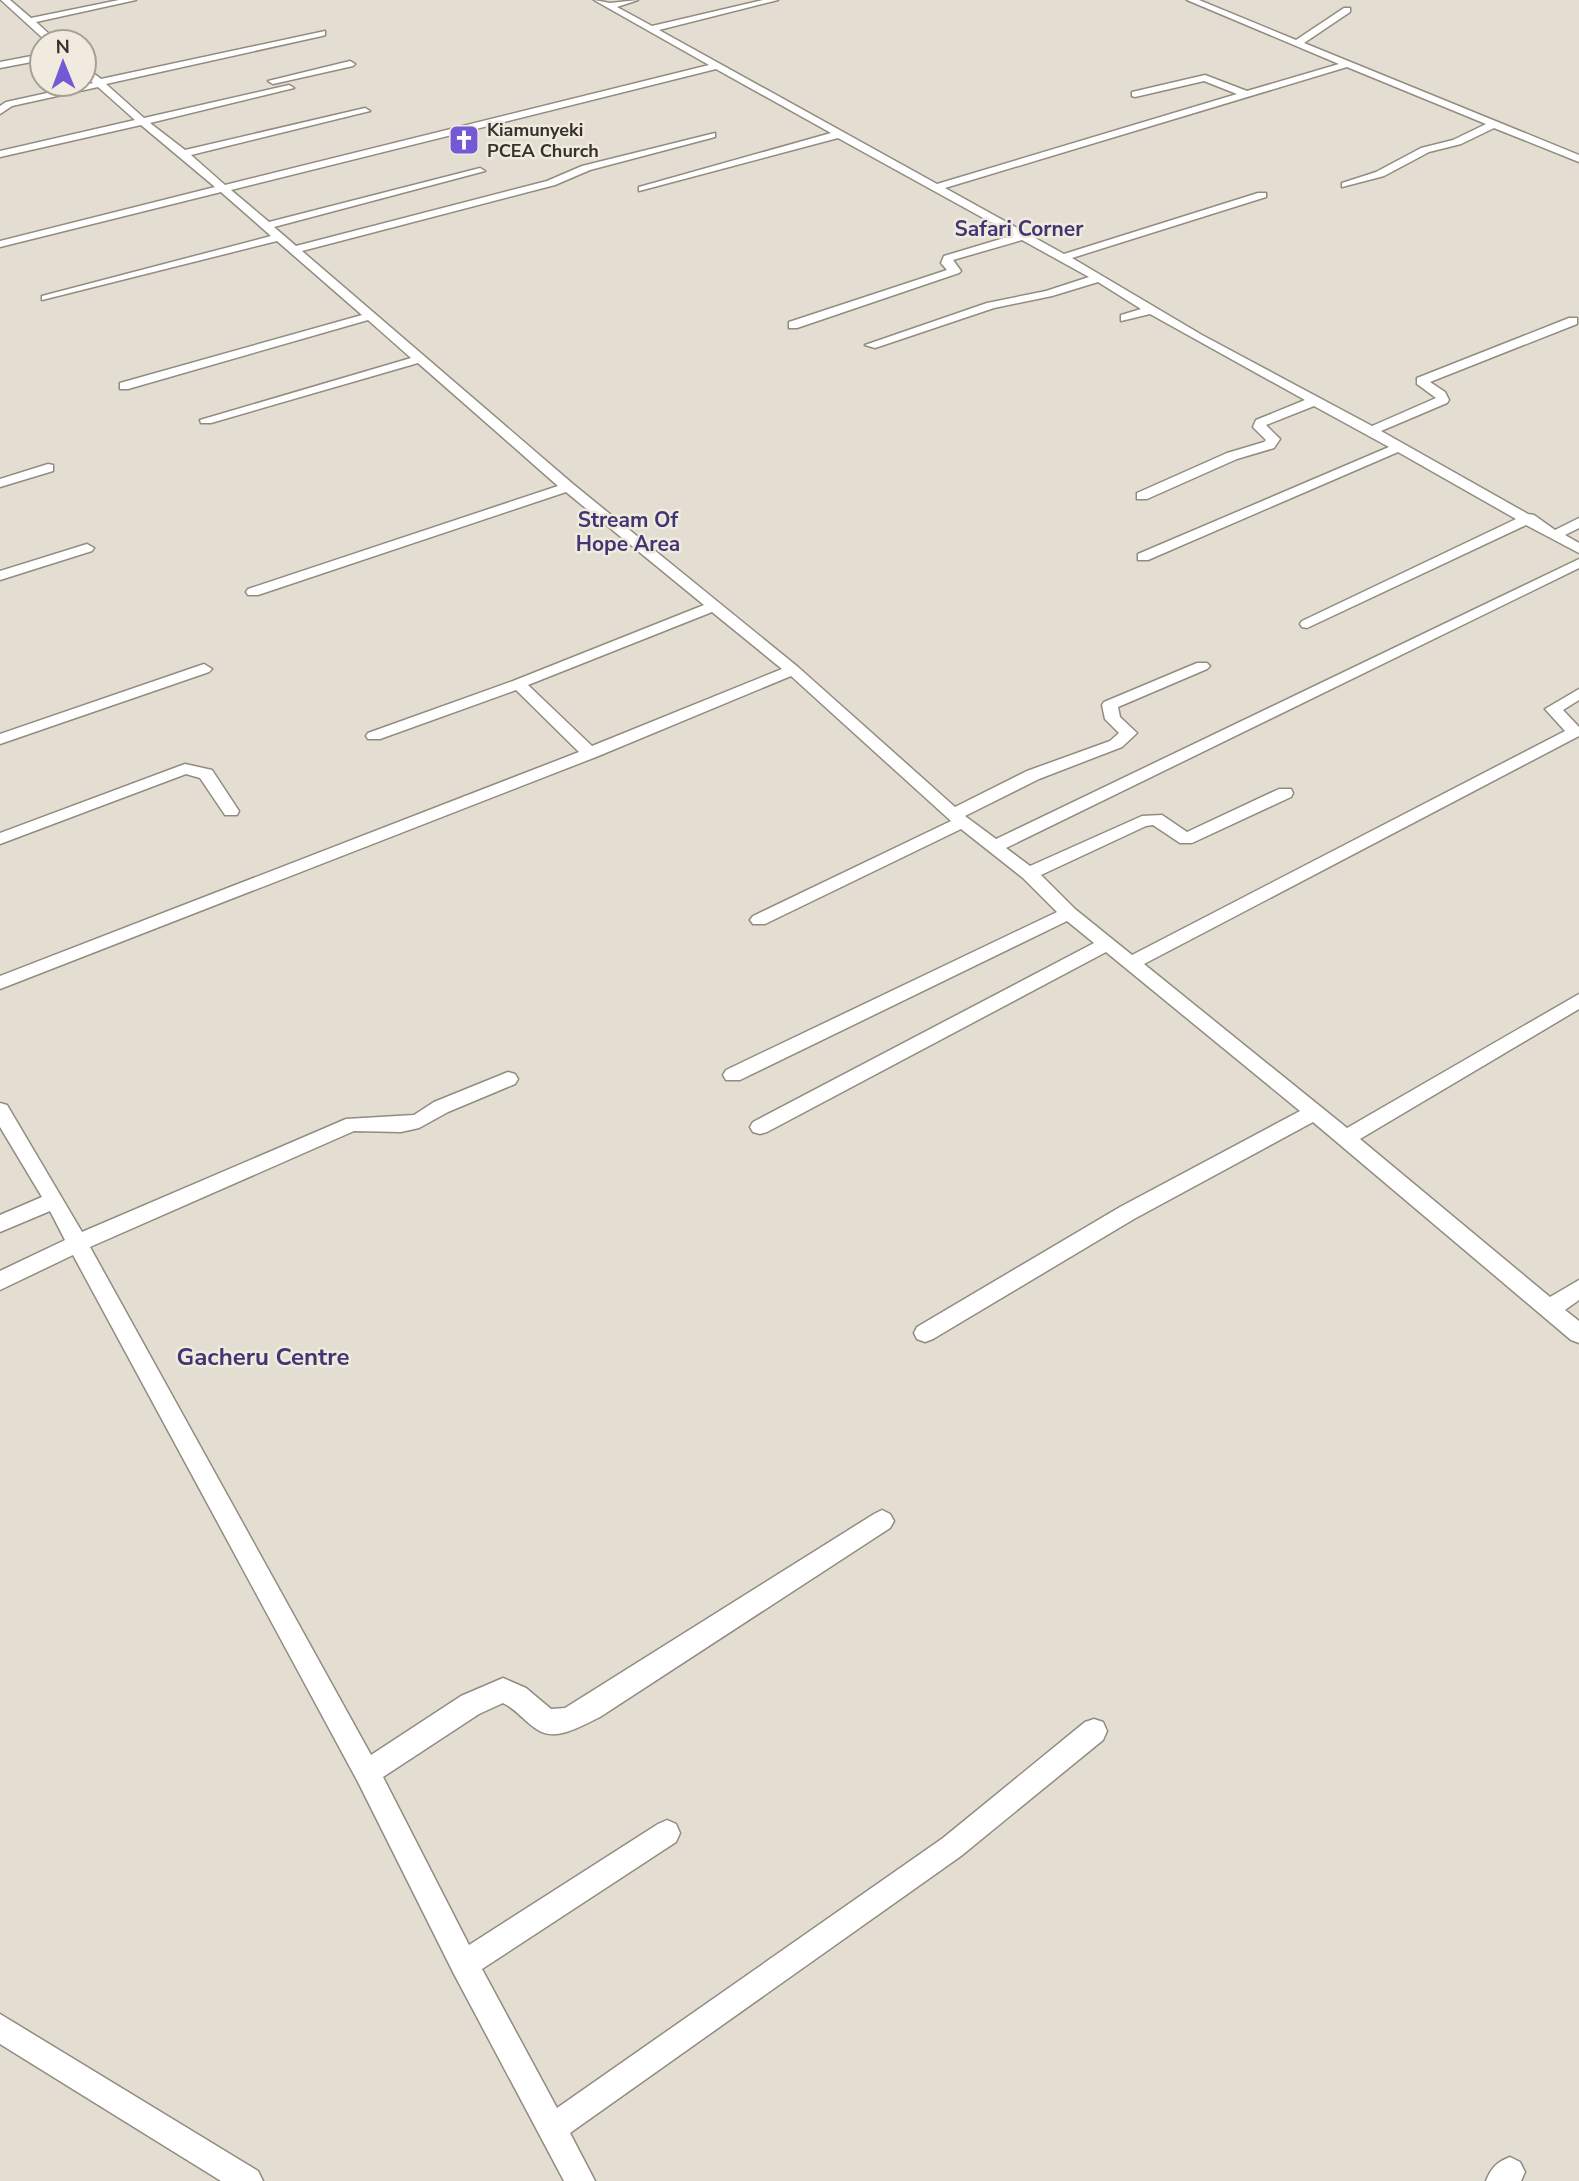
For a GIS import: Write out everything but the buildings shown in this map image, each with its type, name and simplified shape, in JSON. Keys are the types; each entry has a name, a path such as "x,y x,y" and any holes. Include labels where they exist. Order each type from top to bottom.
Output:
{"street":[{"path":"5,0 36,28"},
{"path":"28,21 132,0"},
{"path":"604,3 634,0"},
{"path":"651,29 774,0"},
{"path":"1191,0 1579,159"},
{"path":"604,3 1099,278 1149,310 1529,518 1579,549"},
{"path":"1297,43 1347,10"},
{"path":"0,111 9,104 323,33"},
{"path":"0,65 28,60"},
{"path":"132,113 350,64"},
{"path":"935,188 1349,64"},
{"path":"0,244 717,66"},
{"path":"1135,94 1205,78 1247,94"},
{"path":"100,83 568,487 793,670 959,818 1029,874 1069,913 1315,1112 1579,1334"},
{"path":"0,154 289,88"},
{"path":"183,154 365,111"},
{"path":"1346,185 1380,174 1425,150 1457,142 1494,124"},
{"path":"643,189 839,134"},
{"path":"294,250 551,183 586,168 711,135"},
{"path":"267,226 480,171"},
{"path":"1062,258 1262,195"},
{"path":"793,325 956,271 947,263 948,258 1023,236"},
{"path":"46,298 278,237"},
{"path":"871,345 991,305 1031,298 1099,278"},
{"path":"1125,318 1149,310"},
{"path":"124,386 371,316"},
{"path":"1371,431 1443,400 1441,395 1421,382 1573,321"},
{"path":"206,420 420,359"},
{"path":"1142,496 1232,456 1269,445 1273,439 1259,427 1261,423 1314,401"},
{"path":"1143,557 1399,447"},
{"path":"0,484 48,468"},
{"path":"253,592 568,487"},
{"path":"1307,624 1529,518"},
{"path":"1555,535 1579,522"},
{"path":"0,576 87,548"},
{"path":"994,847 1579,563"},
{"path":"374,736 518,684 713,606"},
{"path":"759,920 959,818 1033,775 1116,744 1129,733 1112,719 1110,705 1202,666"},
{"path":"0,739 204,669"},
{"path":"0,984 590,753 793,670"},
{"path":"518,684 590,753"},
{"path":"1131,963 1576,732 1553,709 1579,694"},
{"path":"0,839 185,769 206,774 231,811"},
{"path":"1029,874 1150,819 1162,823 1186,839 1285,793"},
{"path":"733,1075 1069,913"},
{"path":"760,1127 1107,944"},
{"path":"1346,1138 1579,1001"},
{"path":"0,1281 78,1242 340,1129 354,1124 401,1125 419,1121 441,1107 508,1079"},
{"path":"0,1110 78,1242 367,1773 464,1964 580,2181"},
{"path":"925,1333 1127,1213 1315,1112"},
{"path":"0,1224 54,1200"},
{"path":"1550,1309 1579,1289"},
{"path":"367,1773 470,1705 503,1690 517,1697 547,1722 567,1720 591,1708 882,1521"},
{"path":"551,2129 951,1847 1094,1731"},
{"path":"464,1964 667,1833"},
{"path":"0,2028 248,2181"}],"place":[{"name":"Kiamunyeki PCEA Church","path":"464,140"}],"district":[{"name":"Safari Corner","path":"1019,229"},
{"name":"Stream Of Hope Area","path":"628,532"},
{"name":"Gacheru Centre","path":"263,1357"}]}
